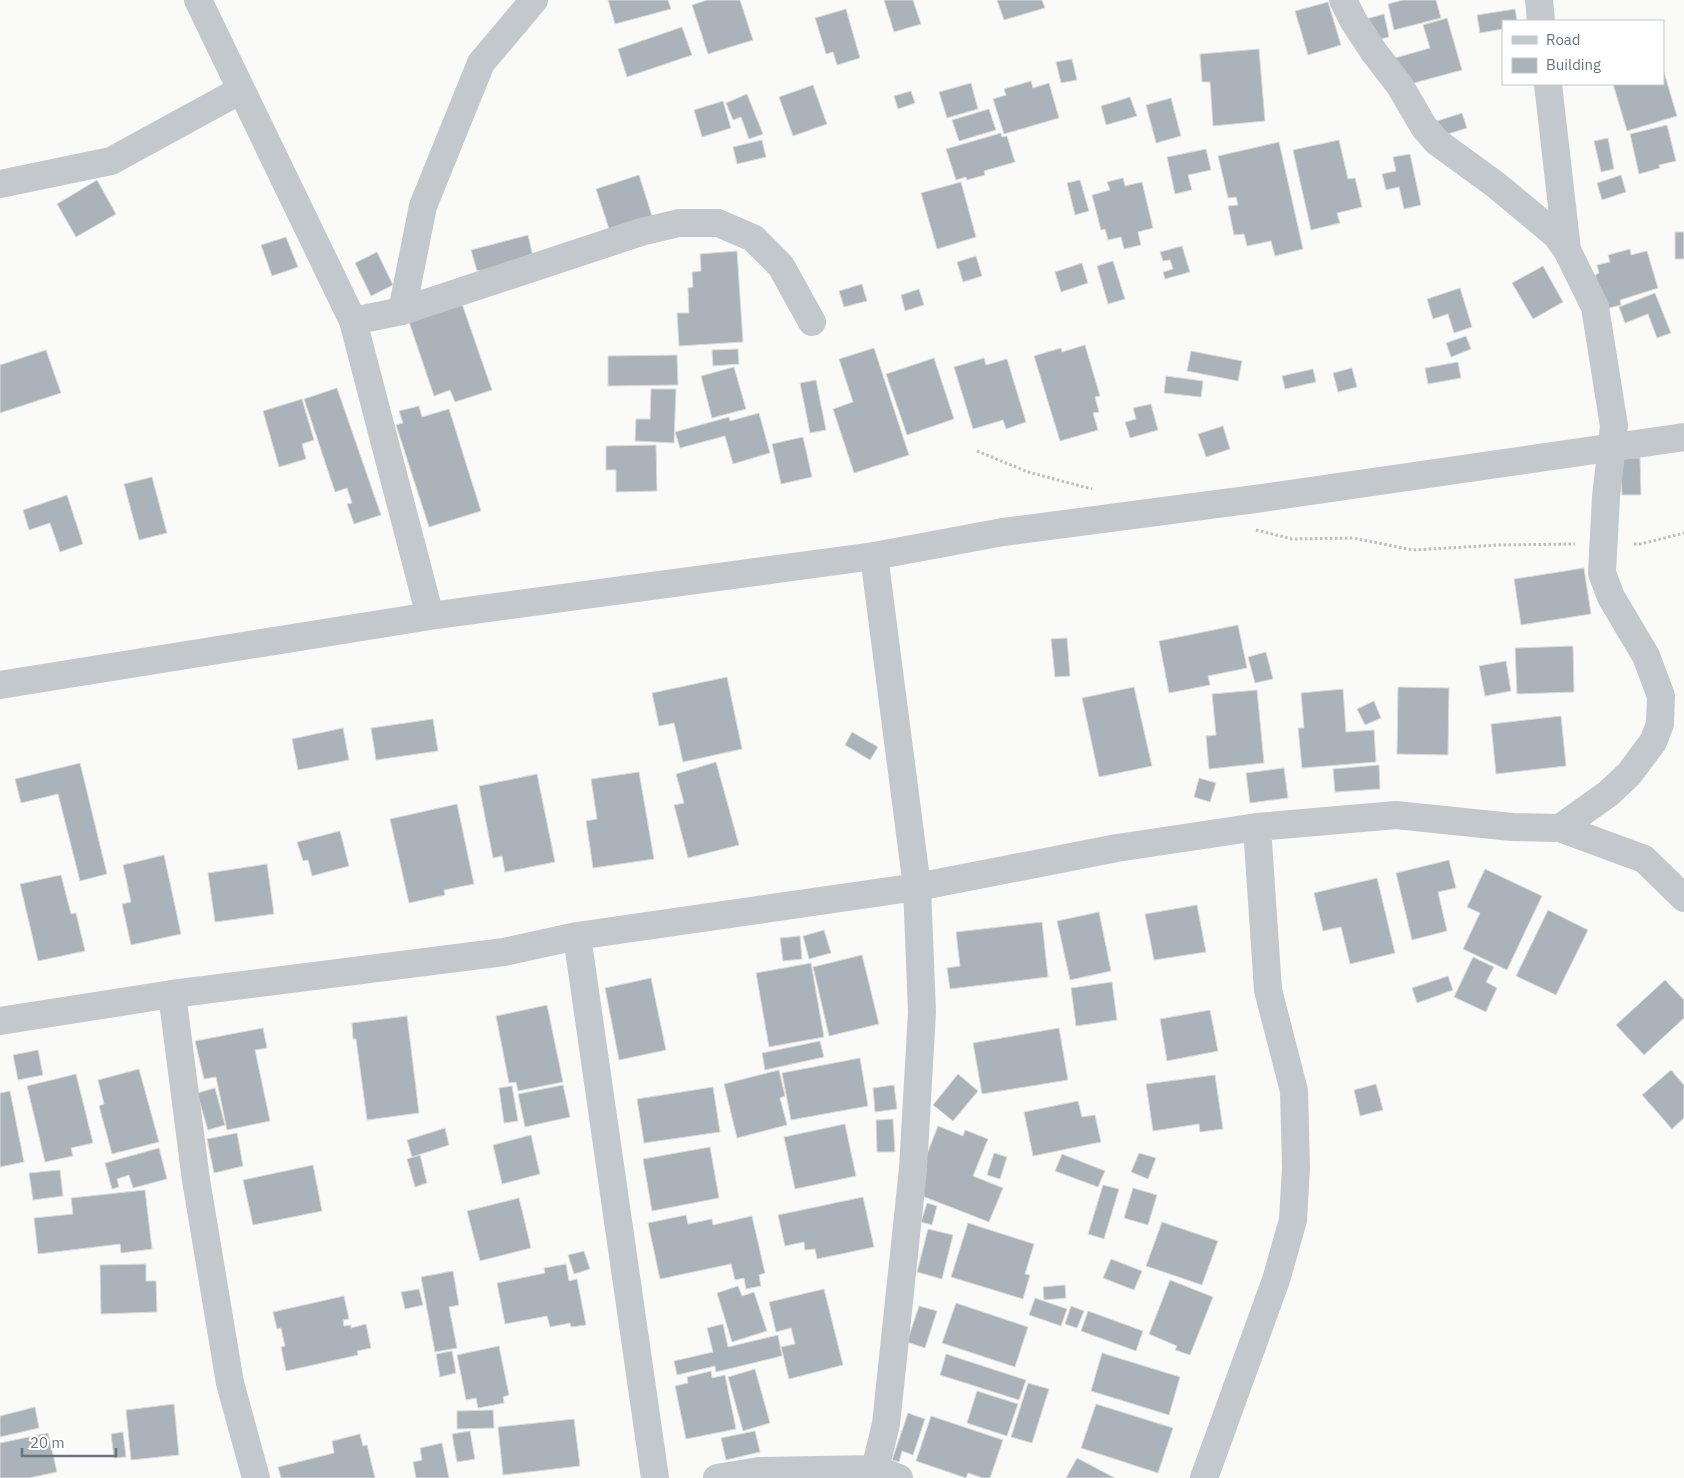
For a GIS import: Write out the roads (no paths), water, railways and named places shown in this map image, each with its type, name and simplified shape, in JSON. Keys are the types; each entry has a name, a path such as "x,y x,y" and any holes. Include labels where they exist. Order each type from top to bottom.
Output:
{"street":[{"path":"198,0 353,321 430,616"},
{"path":"1343,0 1353,20 1400,86 1424,127 1437,142 1526,209 1556,235 1567,250 1595,307 1614,426 1602,573 1611,598 1646,656 1661,696 1660,724 1653,742 1629,774 1609,793 1560,828"},
{"path":"1539,0 1541,20"},
{"path":"402,311 423,206 481,62 527,3"},
{"path":"1548,85 1567,250"},
{"path":"0,184 111,161 241,90"},
{"path":"353,321 402,311 641,232 679,223 718,223 753,238 781,266 812,322"},
{"path":"0,685 430,616 874,556 1004,532 1172,509 1255,500 1684,437"},
{"path":"717,1478 759,1471 887,1473 886,1424 913,1169 922,1012 917,887 874,556"},
{"path":"0,1021 172,994 504,952 577,936 917,887 1117,848 1257,827 1396,814 1512,827 1560,828 1644,859 1684,898"},
{"path":"1204,1478 1276,1280 1293,1220 1296,1167 1294,1091 1268,990 1257,827"},
{"path":"577,936 655,1478"},
{"path":"172,994 196,1180 230,1383 256,1478"}]}
